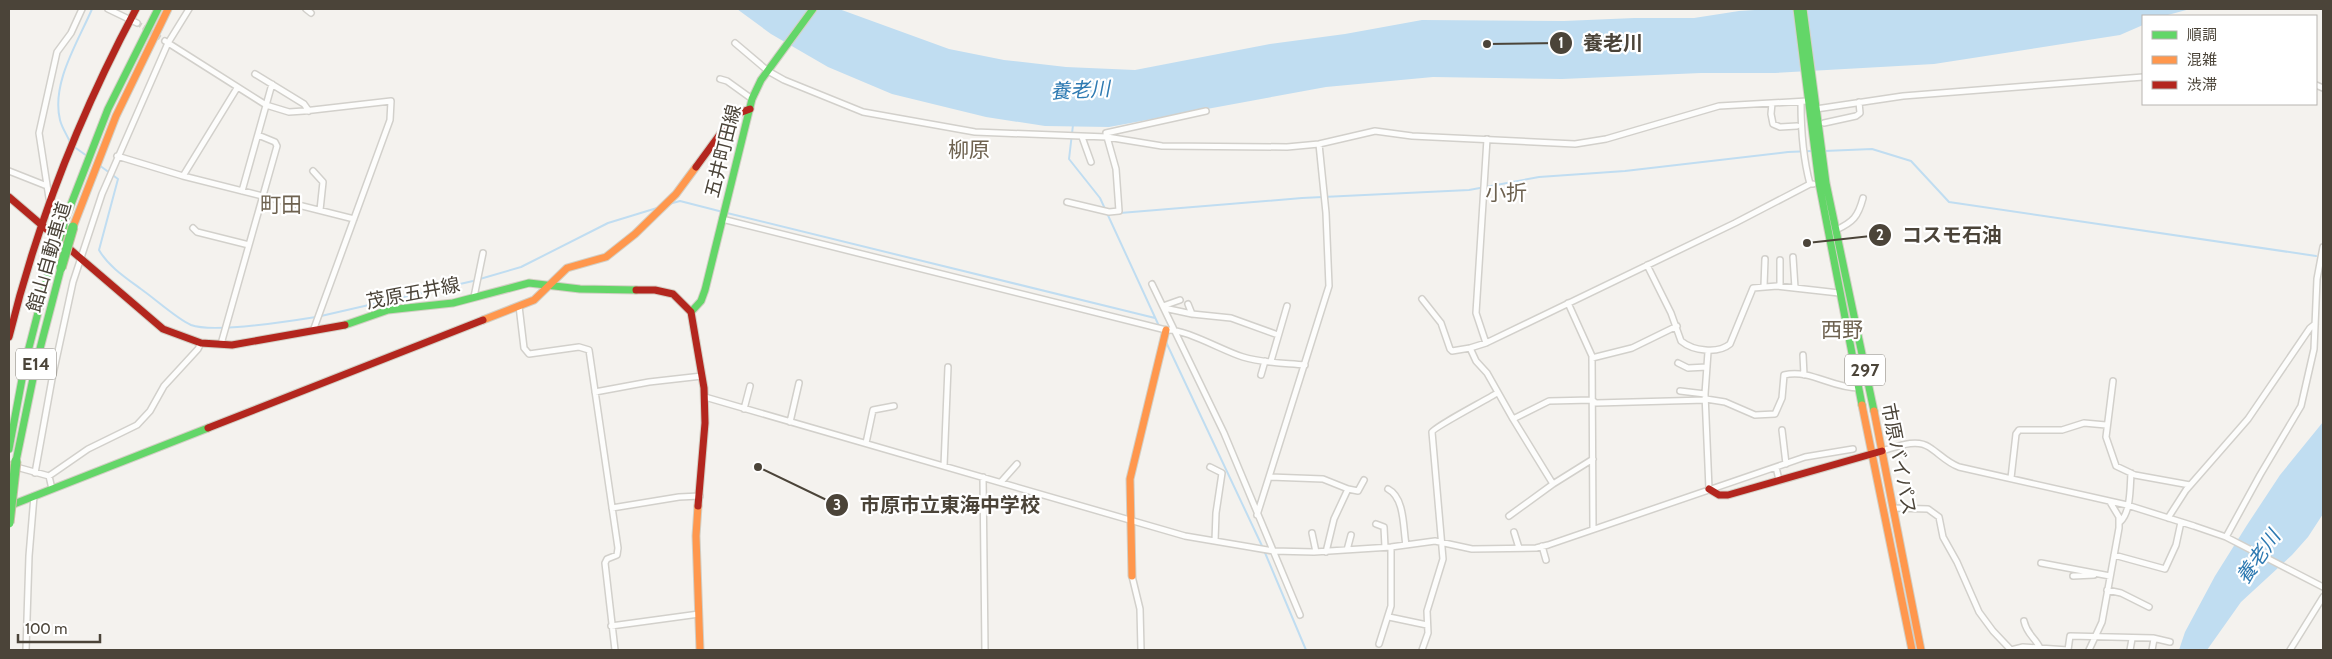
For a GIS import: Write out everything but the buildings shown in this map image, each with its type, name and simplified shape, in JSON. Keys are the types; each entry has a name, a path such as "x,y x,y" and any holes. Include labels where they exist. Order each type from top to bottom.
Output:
{"main road":[{"path":"9,336 40,225 66,157 134,22 136,9"},
{"name":"館山自動車道","path":"9,529 12,463 36,364 73,227 88,184 97,146 123,75 158,9"},
{"name":"館山自動車道","path":"9,449 26,363 51,262 63,224 79,180 168,9"},
{"name":"五井町田線","path":"690,312 701,300 705,290 752,98 768,71 813,9"},
{"name":"市原バイパス","path":"1797,9 1809,90 1816,109 1826,183 1835,231 1882,451 1920,650"},
{"name":"市原バイパス","path":"1803,9 1809,90 1804,102 1815,184 1873,454 1912,650"},
{"path":"9,506 534,300 567,268 606,257 635,234 676,194 734,115 750,109"},
{"name":"茂原五井線","path":"9,197 80,260 163,329 201,343 232,344 338,327 388,310 439,306 515,285 551,284 580,289 645,289 666,292 677,297 690,312"},
{"path":"690,312 705,397 696,536 700,650"},
{"path":"1132,576 1130,519 1132,469 1170,329"},
{"path":"1709,490 1719,495 1728,495 1882,451"}],"street":[{"path":"50,201 39,132 57,52 70,33 82,9"},
{"path":"108,9 134,22"},
{"path":"35,473 52,379 80,260 102,194 166,42 189,9"},
{"path":"166,42 266,105 290,112 391,101 390,120 313,331"},
{"path":"735,43 768,71 784,80 863,112 975,132 1106,137 1162,146 1287,147 1319,144 1375,131 1412,136 1553,144 1588,143 1712,108 1732,105 1804,102"},
{"path":"256,74 304,104 309,110"},
{"path":"1816,109 1903,96 2142,77"},
{"path":"720,80 727,81 752,98"},
{"path":"242,191 272,84"},
{"path":"183,176 237,88"},
{"path":"1824,123 1856,116 1860,113 1859,102"},
{"path":"1772,103 1771,114 1773,124 1780,127 1797,126"},
{"path":"1067,202 1109,212 1119,211 1116,168 1106,133 1206,111"},
{"path":"221,344 277,146 275,142 258,135"},
{"path":"1082,137 1091,162"},
{"path":"1486,343 1476,313 1487,139"},
{"path":"1257,515 1329,286 1326,207 1319,144"},
{"path":"117,156 183,176 354,219"},
{"path":"313,170 322,182 320,210"},
{"path":"9,171 47,186"},
{"path":"1422,300 1441,323 1452,351 1470,348 1486,343 1815,184"},
{"path":"1835,231 1855,218 1859,213 1863,198"},
{"path":"722,219 1170,329 1242,357 1305,365"},
{"path":"193,228 198,232 249,245"},
{"path":"2229,539 2260,475 2301,406 2314,349 2317,279 2323,247"},
{"path":"474,297 483,253"},
{"path":"1793,257 1795,288"},
{"path":"1764,286 1765,259"},
{"path":"1780,260 1780,286"},
{"path":"1647,264 1684,344 1708,352 1724,348 1730,344 1751,290 1756,287 1780,286 1839,293"},
{"path":"1152,284 1163,307 1170,329 1224,433 1300,615"},
{"path":"1163,307 1180,300"},
{"path":"1568,303 1592,358 1593,529"},
{"path":"1188,304 1192,314"},
{"path":"519,306 524,348 529,354 586,348 589,350 618,548 617,554 607,559 605,563 615,650"},
{"path":"1262,375 1287,306"},
{"path":"1163,307 1192,314 1231,318 1278,335"},
{"path":"2168,518 2190,485 2248,418 2310,328 2316,324"},
{"path":"1592,358 1632,348 1676,326"},
{"path":"12,463 35,473 49,476 88,449 137,425 150,411 164,386 198,349 201,343"},
{"path":"1470,348 1553,484"},
{"path":"1708,352 1706,398 1709,490"},
{"path":"1803,355 1804,375"},
{"path":"1678,363 1688,368 1707,367"},
{"path":"944,466 948,367"},
{"path":"1680,391 1725,402 1755,415 1775,414 1782,398 1784,375 1804,375 1821,378 1837,386 1859,388"},
{"path":"595,392 648,382 702,376"},
{"path":"2113,381 2106,437 2116,466 2131,473 2190,485"},
{"path":"790,422 799,383"},
{"path":"744,409 750,386"},
{"path":"1422,650 1428,634 1427,611 1443,558 1432,432 1437,426 1497,393"},
{"path":"705,397 1185,536 1273,551 1326,552 1435,541 1472,549 1542,546 1816,454 1853,449"},
{"path":"1513,419 1549,401 1592,400 1596,403 1706,398"},
{"path":"866,443 872,410 894,406"},
{"path":"2011,478 2016,434 2019,430 2062,430 2084,424 2106,425"},
{"path":"1782,430 1786,464"},
{"path":"1882,451 1912,443 1928,446 1948,463 2127,505 2229,539 2323,587"},
{"path":"1509,516 1592,459"},
{"path":"1001,482 1017,464"},
{"path":"1210,467 1222,473 1216,513 1215,541"},
{"path":"1776,467 1779,480"},
{"path":"2089,650 2102,622 2120,522 2123,520 2127,505 2131,473"},
{"path":"49,476 52,488"},
{"path":"983,477 985,650"},
{"path":"1269,477 1324,479 1358,491 1364,480"},
{"path":"1326,552 1334,519 1348,489"},
{"path":"1388,490 1394,492 1399,501 1406,545"},
{"path":"26,650 29,556 34,496"},
{"path":"612,508 679,497 700,496"},
{"path":"2110,502 2120,522"},
{"path":"1893,508 1928,509 1938,516 1943,537 1958,562 1979,612 1993,631 2011,650 2023,647 2068,650 2070,636 2097,635 2132,639 2154,638 2170,642"},
{"path":"2114,555 2165,569 2176,545 2180,522"},
{"path":"1376,524 1384,527 1392,588 1389,617 1379,644"},
{"path":"1514,532 1518,548"},
{"path":"1312,533 1316,552"},
{"path":"1347,550 1350,536"},
{"path":"1542,546 1546,560"},
{"path":"2042,563 2110,576"},
{"path":"2073,576 2099,574"},
{"path":"1132,576 1140,609 1141,650"},
{"path":"2107,590 2121,593 2149,607"},
{"path":"2290,650 2323,597"},
{"path":"611,626 698,614"},
{"path":"1389,617 1428,625"},
{"path":"2024,622 2028,634 2037,642 2040,648"},
{"path":"2152,650 2154,638"},
{"path":"2130,650 2132,639"}],"water":[{"path":"737,9 839,9 949,49 1004,60 1066,67 1135,70 1270,44 1345,34 1422,20 1564,21 1694,18 1739,11 1770,9 2190,9 2168,15 2142,15 2142,25 2120,35 1934,64 1775,73 1701,73 1562,79 1433,77 1326,87 1109,127 1045,126 986,117 892,94 828,67 771,34"},
{"path":"2323,422 2323,514 2308,537 2292,555 2241,602 2207,650 2179,650 2185,632 2215,576 2247,525 2280,475"}],"waterway":[{"path":"70,142 60,120 59,92 67,63 92,9"},
{"path":"1073,125 1069,159 1100,198 1159,326"},
{"path":"73,146 87,156"},
{"path":"1824,151 1872,149 1911,161 1949,202 2316,256"},
{"path":"1120,213 1302,198 1469,190 1539,177 1625,171 1788,152 1812,151"},
{"path":"99,165 118,179 99,250 118,271 179,318 191,325 216,328 252,326 316,317"},
{"path":"669,204 680,201 723,212"},
{"path":"321,316 473,281 521,267 608,223 657,208"},
{"path":"727,213 1155,318"},
{"path":"1166,342 1263,548 1306,650"}],"tunnel":[{"path":"137,23 165,41"}],"traffic: fast":[{"path":"63,225 108,109 158,9"},
{"path":"691,312 701,301 705,290 752,99 761,80 813,9"},
{"path":"1797,9 1819,183 1862,405"},
{"path":"1803,9 1826,183 1874,411"},
{"path":"51,262 63,225"},
{"path":"61,268 73,227"},
{"path":"9,449 25,363 51,262"},
{"path":"16,461 36,364 61,268"},
{"path":"345,325 388,310 453,303 529,283 580,289 636,290"},
{"path":"9,506 208,428"},
{"path":"9,523 16,461"}],"traffic: slow":[{"path":"73,227 116,116 168,9"},
{"path":"483,320 534,300 567,268 606,257 635,234 676,194 696,167"},
{"path":"1132,576 1130,479 1166,330"},
{"path":"1862,405 1912,650"},
{"path":"1874,411 1921,650"},
{"path":"698,506 696,536 700,650"}],"traffic: jam":[{"path":"9,337 33,252 62,169 96,88 136,9"},
{"path":"696,167 734,115 750,109"},
{"path":"9,197 163,329 201,343 232,345 345,325"},
{"path":"636,290 655,290 673,294 691,312 704,388 705,423 698,506"},
{"path":"208,428 483,320"},
{"path":"1709,489 1719,495 1728,495 1882,451"}],"place":[{"name":"養老川","path":"1487,44"},
{"name":"コスモ石油","path":"1807,243"},
{"name":"市原市立東海中学校","path":"758,467"}],"district":[{"name":"柳原","path":"969,149"},
{"name":"小折","path":"1506,192"},
{"name":"町田","path":"281,204"},
{"name":"西野","path":"1842,329"}]}
